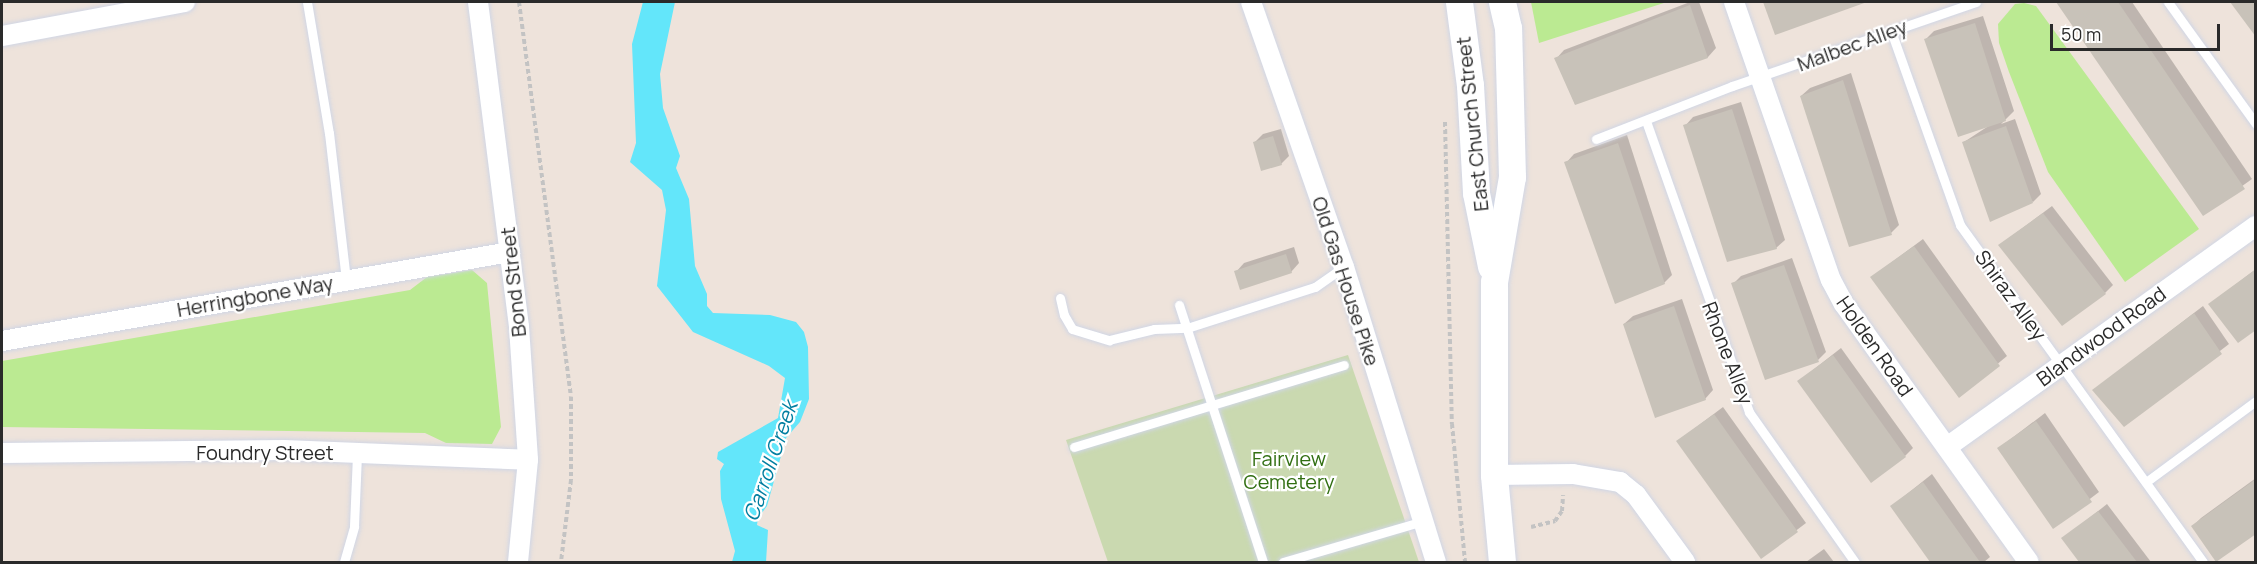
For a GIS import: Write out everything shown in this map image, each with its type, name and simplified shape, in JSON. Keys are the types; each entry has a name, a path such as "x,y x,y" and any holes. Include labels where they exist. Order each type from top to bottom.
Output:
{"main road":[{"name":"East Church Street","path":"1459,2 1470,85 1476,193 1494,282"},
{"name":"East Church Street","path":"1502,2 1508,28 1512,177 1494,282 1494,475 1502,562"}],"street":[{"path":"2,36 185,2"},
{"name":"Bond Street","path":"478,2 510,252 528,460 518,562"},
{"name":"Old Gas House Pike","path":"1251,2 1344,267 1437,562"},
{"name":"Holden Road","path":"1734,2 1831,280 1844,304 2029,562"},
{"name":"Blandwood Road","path":"1947,447 2256,226"},
{"name":"Herringbone Way","path":"2,341 510,252"},
{"name":"Foundry Street","path":"2,453 357,453 528,460"},
{"path":"1494,475 1582,474 1620,482 1636,495 1684,562"}],"lane":[{"path":"307,2 329,133 346,280"},
{"name":"Malbec Alley","path":"1762,78 1976,2"},
{"path":"2168,2 2256,124"},
{"name":"Shiraz Alley","path":"1891,31 1960,225 2203,562"},
{"path":"1596,139 1732,86 1762,78"},
{"name":"Rhone Alley","path":"1646,121 1749,412 1855,562"},
{"path":"1060,298 1064,315 1072,329 1089,336 1109,340 1154,329 1187,327 1315,287 1344,267"},
{"path":"1179,305 1263,562"},
{"path":"1074,447 1344,365"},
{"path":"2146,482 2256,401"},
{"path":"344,562 354,526 357,453"},
{"path":"1282,562 1423,521"}],"path":[{"path":"519,2 571,397 571,480 561,562"},
{"path":"1445,112 1452,424 1466,562"},
{"path":"1532,527 1555,521 1562,511 1563,495"}],"green space":[{"path":"1531,2 1667,2 1539,43"},
{"path":"2024,3 2036,6 2199,229 2125,282 2048,172 2009,72 1999,43 1998,24 2015,4"},
{"path":"472,270 487,283 501,427 492,444 446,443 425,433 2,427 2,361 410,290 427,277"},
{"name":"Fairview Cemetery","path":"1348,355 1419,562 1108,562 1066,440"}],"water":[{"name":"Carroll Creek","path":"643,2 675,2 660,74 663,108 680,156 676,168 689,199 695,266 707,294 707,306 713,313 770,315 796,322 804,332 808,347 809,399 800,422 786,438 767,506 758,518 757,525 768,530 766,562 732,562 735,551 721,499 720,471 724,464 717,459 718,452 778,418 785,378 769,366 693,332 657,286 666,210 662,190 630,162 636,143 632,44"}],"building":[{"path":"1763,2 1867,2 1775,35"},
{"path":"2056,2 2118,2 2245,189 2203,216"},
{"path":"2230,2 2256,2 2256,37"},
{"path":"1690,5 1708,58 1575,105 1554,58"},
{"path":"1975,23 2006,121 1958,137 1924,39"},
{"path":"1843,80 1892,235 1849,247 1800,96"},
{"path":"1732,109 1777,249 1727,262 1683,125"},
{"path":"2006,126 2033,203 1990,222 1962,142"},
{"path":"1273,136 1282,165 1261,171 1253,142"},
{"path":"1618,143 1665,284 1615,304 1564,162"},
{"path":"2043,213 2106,294 2062,326 1998,245"},
{"path":"1914,246 2000,366 1959,398 1870,277"},
{"path":"1286,254 1292,273 1240,290 1234,271"},
{"path":"1784,265 1819,362 1765,380 1731,283"},
{"path":"2256,269 2256,330 2238,343 2208,304"},
{"path":"1674,306 1706,400 1655,418 1623,324"},
{"path":"2194,313 2222,354 2124,427 2092,390"},
{"path":"1833,355 1906,457 1871,483 1797,381"},
{"path":"1714,414 1798,532 1761,559 1676,441"},
{"path":"2036,421 2092,502 2053,529 1997,448"},
{"path":"2256,479 2256,534 2216,562 2191,526"},
{"path":"1923,482 1980,562 1930,562 1890,506"},
{"path":"2098,511 2137,562 2079,562 2061,538"}]}
